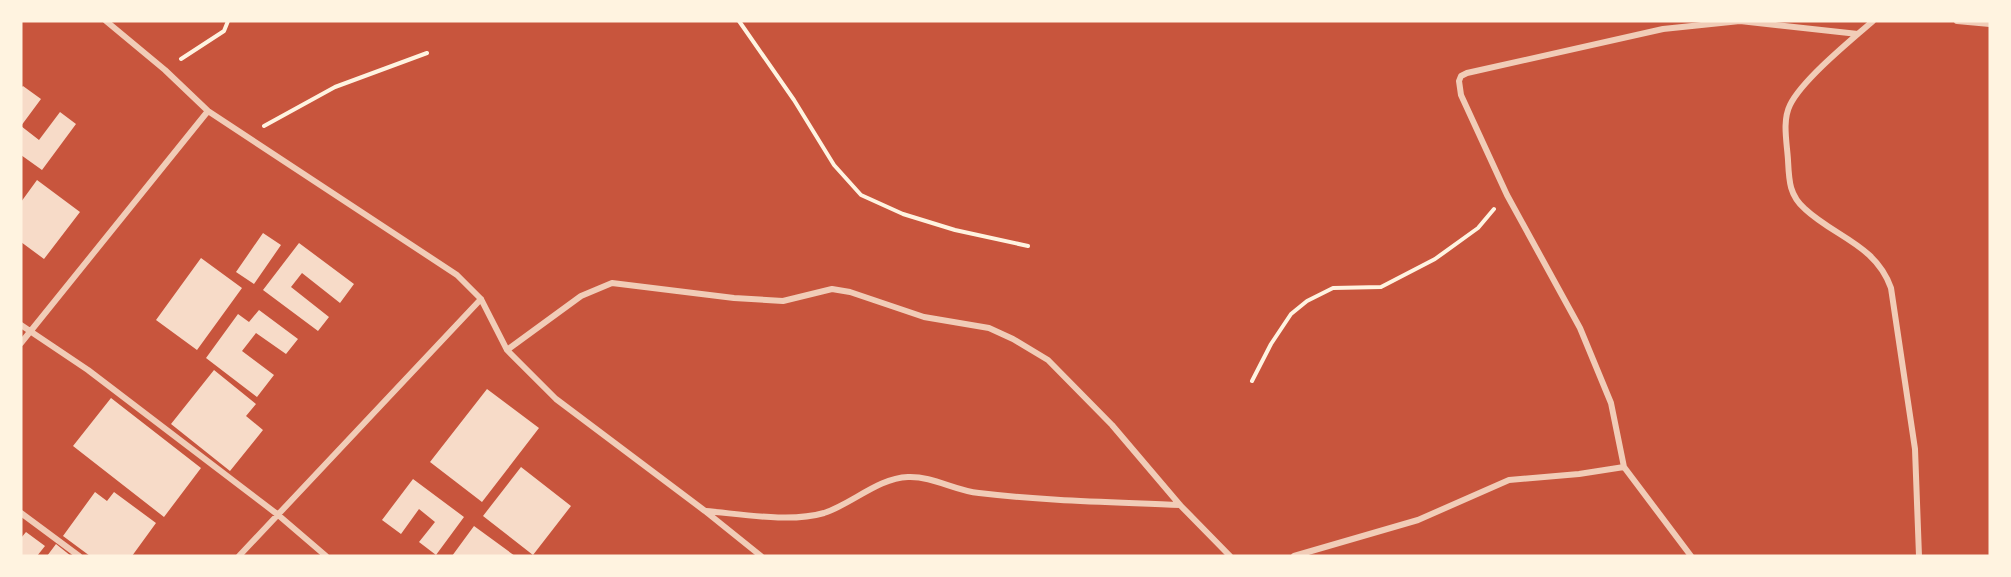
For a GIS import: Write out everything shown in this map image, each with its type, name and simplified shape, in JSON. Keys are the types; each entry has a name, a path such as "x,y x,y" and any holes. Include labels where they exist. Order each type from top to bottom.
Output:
{"street":[{"path":"106,21 165,70 208,111 457,275 481,298 507,350 556,399 761,556"},
{"path":"1691,556 1624,467 1611,403 1580,328 1507,195 1461,95 1459,81 1461,76 1467,73 1663,28 1740,21 1858,34"},
{"path":"1873,21 1809,80 1790,105 1786,118 1789,186 1795,198 1806,210 1857,244 1874,258 1887,275 1891,288 1915,449 1919,556"},
{"path":"1957,21 1990,24"},
{"path":"21,343 208,111"},
{"path":"507,350 581,296 612,283 734,298 783,301 832,289 850,292 924,317 989,328 1048,360 1112,425 1180,505 1230,556"},
{"path":"238,556 481,298"},
{"path":"21,325 88,370 277,514 326,556"},
{"path":"1294,556 1418,520 1509,480 1579,474 1624,467"},
{"path":"705,511 788,517 822,513 879,485 906,477 925,479 986,494 1180,505"},
{"path":"21,513 79,556"}],"path":[{"path":"165,70 219,35 224,31 228,21"},
{"path":"739,21 794,100 834,165 861,195 903,214 955,230 1028,246"},
{"path":"245,137 335,87 427,53"},
{"path":"1252,381 1271,344 1291,314 1307,301 1333,288 1381,286 1435,259 1478,228 1507,195"}],"building":[{"path":"23,86 41,99 21,126 21,88"},
{"path":"60,112 76,124 42,170 21,155 21,126 39,140"},
{"path":"37,180 80,212 44,259 21,242 21,202"},
{"path":"263,233 281,245 254,284 236,272"},
{"path":"299,243 354,284 340,303 302,273 291,287 329,317 318,331 263,290"},
{"path":"201,258 242,288 197,350 156,320"},
{"path":"259,310 298,339 286,354 256,333 242,351 274,375 257,397 206,358 238,314 249,322"},
{"path":"214,370 256,404 246,416 263,430 230,471 171,424"},
{"path":"487,389 539,428 482,502 430,462"},
{"path":"111,398 201,468 164,517 73,446"},
{"path":"521,467 571,506 533,555 483,516"},
{"path":"413,479 464,517 436,555 419,542 435,522 419,509 401,534 382,520"},
{"path":"95,492 107,501 114,492 156,523 132,556 90,556 63,536"},
{"path":"474,526 515,556 452,556"},
{"path":"26,532 45,546 37,556 21,556 21,538"},
{"path":"56,544 71,556 47,556"}]}
